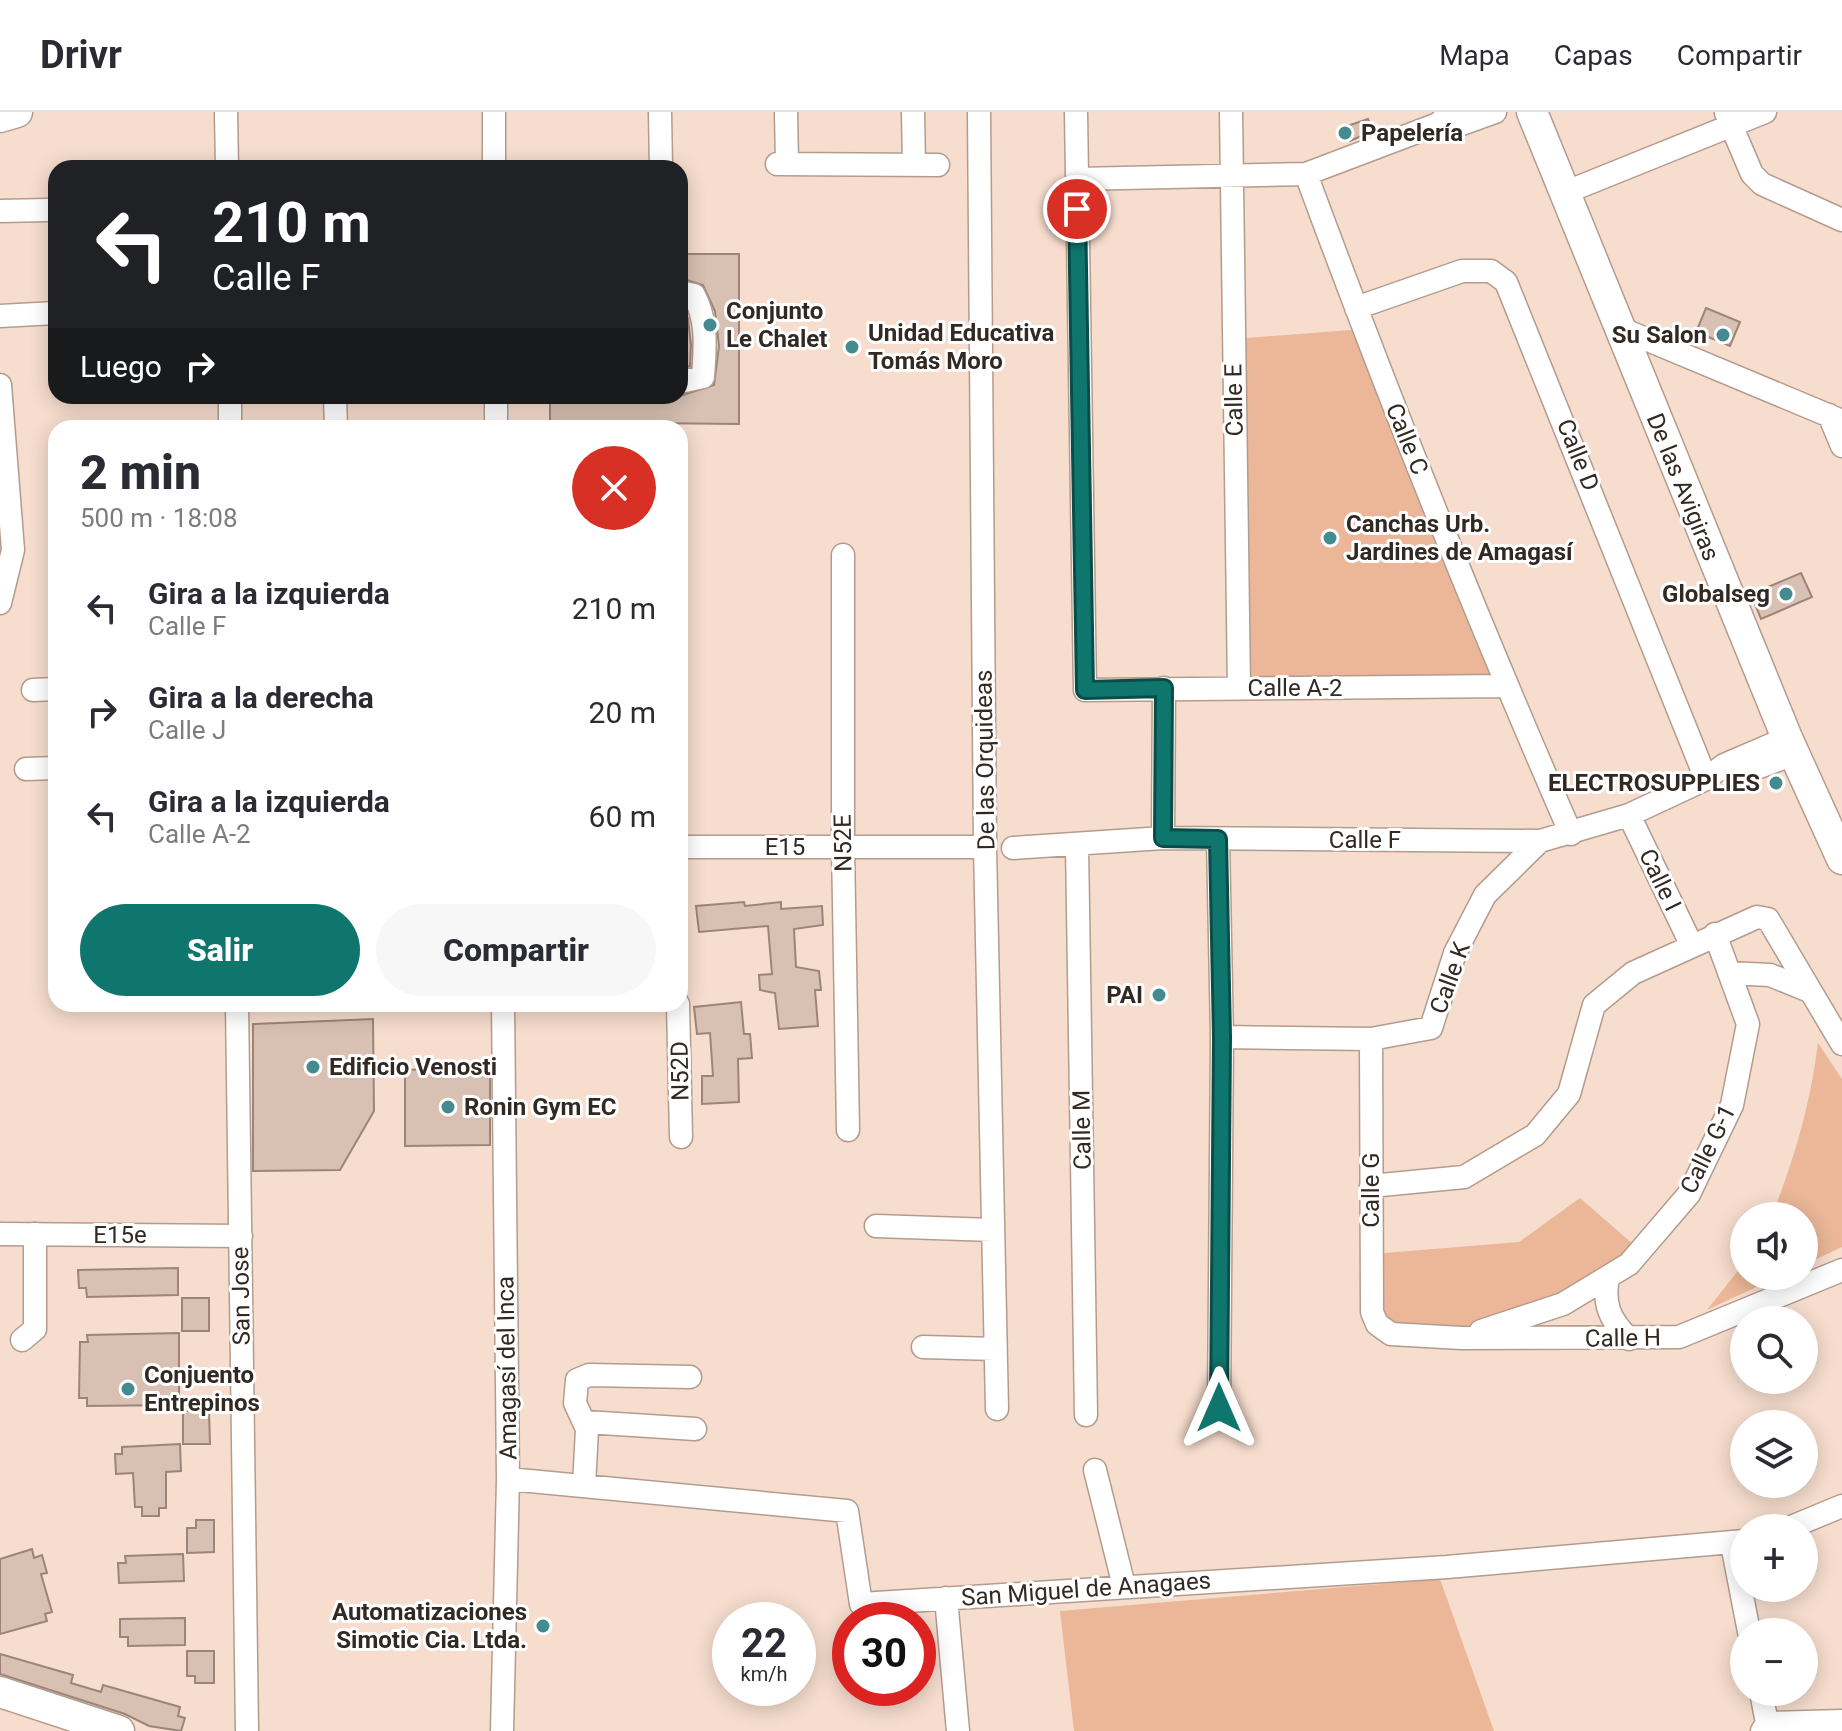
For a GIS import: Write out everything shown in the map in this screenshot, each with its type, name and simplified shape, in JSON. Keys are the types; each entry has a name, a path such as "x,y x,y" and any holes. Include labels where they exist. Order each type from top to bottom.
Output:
{"street":[{"path":"0,117 17,112"},
{"path":"226,112 227,160"},
{"path":"494,112 494,160"},
{"path":"660,112 661,160"},
{"path":"786,112 782,164 938,165"},
{"path":"913,112 914,165"},
{"name":"De las Orquideas","path":"979,112 985,847 997,1409"},
{"path":"1076,112 1077,179 1306,174 1440,116 1459,125 1495,112"},
{"name":"Calle E","path":"1231,112 1239,688"},
{"name":"De las Avigiras","path":"1532,112 1617,327 1791,746 1842,859"},
{"path":"1564,193 1729,119 1765,112"},
{"path":"1729,119 1752,174 1762,184 1842,220"},
{"name":"Calle C","path":"1306,174 1506,686 1571,834"},
{"name":"Calle A-2","path":"1077,179 1085,690 1506,686"},
{"path":"0,211 48,210"},
{"name":"Calle D","path":"1356,308 1462,271 1491,271 1506,282 1706,779"},
{"path":"688,294 694,295 703,314 705,340 703,377 688,380"},
{"path":"0,316 48,313"},
{"path":"1617,327 1835,418 1842,446"},
{"path":"0,385 4,490 13,550 0,603"},
{"name":"N52E","path":"843,555 843,847 848,1130"},
{"path":"1163,838 1164,688"},
{"path":"33,690 48,689"},
{"name":"Calle F","path":"1013,848 1163,838 1540,841 1629,815 1706,779 1724,765 1791,746"},
{"path":"26,769 48,768"},
{"name":"Calle I","path":"1629,815 1691,944"},
{"path":"1218,839 1222,1037 1219,1408"},
{"name":"Calle K","path":"1222,1037 1371,1039 1431,1028 1455,953 1485,895 1540,841"},
{"name":"Calle M","path":"1077,845 1086,1415"},
{"name":"E15","path":"688,847 985,847"},
{"path":"1371,1186 1464,1177 1535,1135 1569,1094 1594,1005 1633,973 1691,944 1764,916 1842,1044"},
{"name":"Calle G-1","path":"1461,1338 1563,1304 1629,1264 1689,1194 1732,1105 1748,1024 1715,934"},
{"path":"1729,973 1770,975 1807,990"},
{"name":"San Jose","path":"237,1012 247,1731"},
{"name":"Amagasí del Inca","path":"502,1731 508,1479 503,1012"},
{"name":"N52D","path":"678,1012 681,1137"},
{"name":"Calle G","path":"1371,1039 1372,1312 1377,1324 1391,1334"},
{"path":"876,1226 992,1230"},
{"name":"E15e","path":"0,1234 241,1236"},
{"path":"22,1340 35,1329 35,1234"},
{"name":"Calle H","path":"1391,1334 1461,1338 1679,1337 1842,1270"},
{"path":"1608,1277 1605,1296 1611,1321 1629,1339"},
{"path":"923,1347 995,1349"},
{"path":"584,1486 586,1422 575,1403 574,1386 582,1376 690,1377"},
{"path":"586,1422 695,1429"},
{"path":"1095,1470 1124,1586"},
{"name":"San Miguel de Anagaes","path":"508,1479 847,1511 861,1604 1447,1567 1730,1543"},
{"path":"1818,1516 1842,1506"},
{"path":"946,1598 958,1731"},
{"path":"0,1692 119,1731"},
{"path":"1762,1706 1764,1727 1842,1721"}],"shaded area":[{"path":"1363,329 1506,686 1239,688 1233,339"},
{"path":"1818,1043 1842,1079 1842,1247 1818,1258 1818,1202 1777,1202 1801,1131"},
{"path":"1580,1198 1641,1251 1461,1343 1409,1345 1374,1314 1372,1254 1519,1242"},
{"path":"1730,1281 1730,1290 1750,1290 1707,1310"},
{"path":"1440,1579 1494,1731 1074,1731 1060,1611"}],"building":[{"path":"1368,119 1373,131 1350,141 1341,128"},
{"path":"688,254 739,254 739,424 688,423 688,420 550,420 550,404 688,404 688,393 714,385 719,346 715,311 703,285 688,280"},
{"path":"1706,308 1740,322 1730,346 1696,332"},
{"path":"688,319 691,345 688,366"},
{"name":"Globalseg","path":"1801,573 1812,597 1761,619 1755,604 1765,600 1761,590"},
{"path":"744,902 745,906 781,902 781,909 822,906 823,925 794,929 796,967 819,971 821,990 815,990 818,1026 779,1029 775,993 760,990 759,975 772,974 768,926 699,932 696,906"},
{"path":"741,1002 744,1034 750,1034 752,1058 738,1059 739,1102 702,1104 702,1076 713,1076 710,1033 697,1034 694,1007"},
{"name":"Edificio Venosti","path":"373,1019 374,1111 340,1170 253,1171 253,1024"},
{"name":"Ronin Gym EC","path":"490,1067 490,1145 405,1146 405,1070"},
{"path":"178,1268 178,1295 87,1297 86,1288 79,1288 78,1270"},
{"path":"182,1298 209,1298 209,1331 182,1331"},
{"path":"179,1333 179,1405 87,1406 87,1398 79,1398 80,1342 88,1342 87,1335"},
{"path":"183,1411 209,1411 210,1444 183,1444"},
{"path":"180,1444 181,1471 166,1472 166,1508 159,1508 159,1516 142,1516 142,1507 135,1507 133,1473 116,1474 115,1454 122,1454 122,1447"},
{"path":"196,1520 214,1520 214,1552 187,1553 187,1528 196,1528"},
{"path":"32,1549 34,1558 42,1555 47,1573 41,1574 52,1612 45,1614 47,1621 0,1634 0,1559"},
{"path":"183,1554 184,1581 119,1583 118,1563 126,1563 125,1556"},
{"path":"185,1618 185,1645 128,1646 128,1637 120,1637 120,1619"},
{"path":"187,1651 214,1651 214,1683 195,1683 195,1676 187,1676"},
{"path":"0,1654 73,1675 71,1683 101,1692 103,1685 180,1707 178,1716 185,1718 181,1731 149,1726 125,1714 0,1674"}],"place":[{"name":"Papelería","path":"1345,133"},
{"name":"Conjunto Le Chalet","path":"710,325"},
{"name":"Su Salon","path":"1723,335"},
{"name":"Unidad Educativa Tomás Moro","path":"852,347"},
{"name":"Canchas Urb. Jardines de Amagasí","path":"1330,538"},
{"name":"Globalseg","path":"1786,594"},
{"name":"ELECTROSUPPLIES","path":"1776,783"},
{"name":"PAI","path":"1159,995"},
{"name":"Edificio Venosti","path":"313,1067"},
{"name":"Ronin Gym EC","path":"448,1107"},
{"name":"Conjuento Entrepinos","path":"128,1389"},
{"name":"Automatizaciones Simotic Cia. Ltda.","path":"543,1626"}],"route":[{"path":"1077,209 1085,690 1164,688 1163,838 1218,839 1222,1037 1219,1408"}]}
